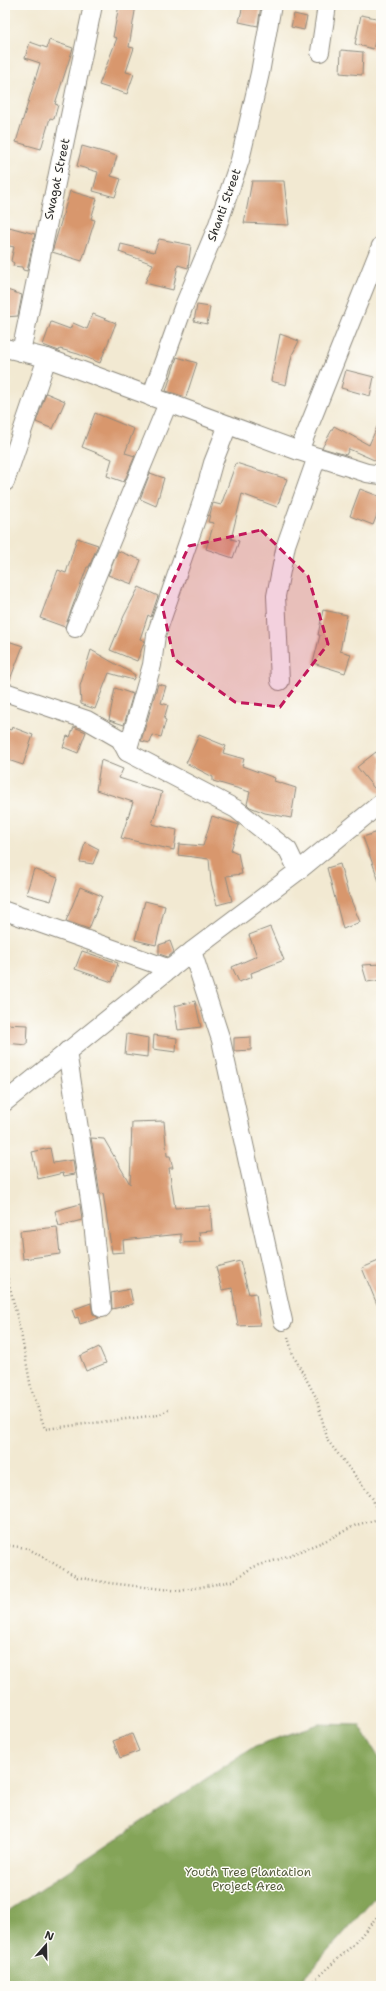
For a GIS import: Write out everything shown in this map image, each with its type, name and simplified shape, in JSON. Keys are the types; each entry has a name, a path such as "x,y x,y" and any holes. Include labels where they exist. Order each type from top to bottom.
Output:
{"street":[{"name":"Swagat Street","path":"13,350 93,5"},
{"name":"Shanti Street","path":"150,397 183,308 218,227 240,160 260,73 272,5"},
{"path":"320,52 326,5"},
{"path":"299,451 381,246"},
{"path":"13,350 47,358 299,451 367,473 381,475"},
{"path":"5,482 47,358"},
{"path":"75,628 168,403"},
{"path":"127,752 152,666 156,635 202,502 213,463 228,426"},
{"path":"280,682 276,596 286,545 317,457"},
{"path":"5,692 87,720 120,739 127,752 236,809 288,850 298,871"},
{"path":"5,1102 192,951 298,871 381,803"},
{"path":"5,911 170,969"},
{"path":"192,951 221,1040 283,1321"},
{"path":"67,1051 92,1213 102,1308"}],"path":[{"path":"5,1267 21,1332 31,1388 45,1429 158,1415 171,1409"},
{"path":"283,1321 293,1355 316,1397 328,1440 373,1499 381,1524"},
{"path":"5,1545 27,1548 77,1576 109,1584 180,1591 232,1581 253,1567 325,1541 356,1525 379,1518"},
{"path":"308,1986 354,1944 381,1912"}],"highlighted area":[{"path":"261,530 308,576 328,644 280,707 235,702 174,659 162,605 189,546"}],"green space":[{"name":"Youth Tree Plantation Project Area","path":"318,1724 359,1725 381,1760 381,1891 305,1977 294,1986 5,1986 5,1913 255,1746"}],"building":[{"path":"119,5 136,5 129,47 134,48 126,72 134,74 127,94 99,85 117,38 113,37"},
{"path":"243,5 261,5 258,26 239,22"},
{"path":"294,14 307,17 304,30 291,27"},
{"path":"361,15 381,19 381,36 377,35 373,49 355,44"},
{"path":"49,40 73,48 55,104 58,105 54,119 50,118 41,149 16,142 40,63 25,58 30,42 47,48"},
{"path":"341,50 363,52 362,75 340,73"},
{"path":"82,146 117,156 111,176 121,179 115,197 93,191 98,172 77,166"},
{"path":"252,181 284,181 289,225 244,223"},
{"path":"70,191 97,199 91,219 95,220 82,261 52,252"},
{"path":"9,227 35,234 27,271 23,270 22,267 13,266 14,263 11,261 14,247 5,245 5,237"},
{"path":"159,239 191,245 188,268 178,265 173,290 145,283 153,264 119,252 121,244 154,252"},
{"path":"7,290 22,295 18,316 5,317 5,299"},
{"path":"197,305 210,307 207,324 194,321"},
{"path":"93,314 116,323 100,363 78,354 60,349 59,351 43,345 51,322 70,329 73,323 87,329"},
{"path":"280,334 299,341 292,355 286,385 271,381"},
{"path":"177,357 197,363 186,397 166,391"},
{"path":"346,370 374,377 370,396 341,388"},
{"path":"46,393 65,401 53,429 36,422"},
{"path":"95,413 134,429 125,453 135,456 124,482 107,476 112,459 82,447"},
{"path":"381,418 381,463 349,449 346,455 322,448 334,426 369,445"},
{"path":"236,463 287,479 277,507 242,494 231,539 239,541 233,558 206,549 214,523 208,522 213,503 221,505"},
{"path":"150,473 164,478 156,506 140,499"},
{"path":"360,489 381,497 381,505 373,525 350,516"},
{"path":"77,538 98,545 89,567 87,567 65,627 40,618 58,570 66,573"},
{"path":"118,551 141,560 132,584 108,575"},
{"path":"139,587 158,596 151,617 148,615 140,639 145,641 137,661 110,650 124,616"},
{"path":"323,610 347,615 340,651 351,654 345,673 313,663 320,635 318,635"},
{"path":"5,640 23,646 9,682 5,682"},
{"path":"91,650 135,675 133,680 109,673 95,709 81,704 80,686"},
{"path":"158,684 166,686 161,703 168,705 164,719 166,720 161,737 153,735 150,743 141,741"},
{"path":"115,688 133,694 124,725 109,720"},
{"path":"12,727 33,735 23,765 5,759 5,728 11,730"},
{"path":"74,727 86,732 78,753 63,747 67,736 70,737"},
{"path":"199,735 226,746 223,753 244,759 242,766 275,778 274,781 296,788 291,818 265,813 250,807 247,804 250,792 213,781 213,777 186,763"},
{"path":"376,752 381,758 381,793 378,793 357,767"},
{"path":"101,760 123,769 119,778 162,792 152,824 177,830 174,850 121,838 133,802 96,790"},
{"path":"212,816 239,825 231,850 238,853 242,874 226,876 232,901 217,905 211,882 209,859 178,855 179,844 203,846"},
{"path":"381,831 381,883 380,884 363,837"},
{"path":"85,842 99,849 93,864 80,862"},
{"path":"340,864 348,893 360,922 343,929 327,868"},
{"path":"34,869 58,878 51,901 26,894"},
{"path":"80,887 102,896 89,929 66,921"},
{"path":"145,901 165,906 156,945 135,940"},
{"path":"270,927 284,960 251,973 252,977 239,982 232,967 257,956 249,935"},
{"path":"170,941 174,952 168,957 159,954 159,945"},
{"path":"82,951 118,963 112,982 75,969"},
{"path":"381,964 381,980 367,982 362,965"},
{"path":"195,1001 201,1027 178,1030 174,1006"},
{"path":"5,1024 28,1025 27,1045 5,1043"},
{"path":"127,1034 148,1038 147,1057 125,1054"},
{"path":"154,1035 177,1038 176,1052 153,1049"},
{"path":"251,1037 251,1050 234,1051 234,1038"},
{"path":"164,1121 167,1156 170,1156 173,1168 169,1168 175,1208 210,1206 212,1231 199,1232 200,1242 181,1243 181,1234 123,1240 124,1252 112,1253 103,1193 100,1194 91,1138 104,1139 130,1184 132,1122"},
{"path":"50,1148 53,1163 73,1160 75,1174 64,1176 63,1173 38,1179 32,1152"},
{"path":"80,1204 82,1220 59,1226 55,1211"},
{"path":"57,1227 60,1254 23,1259 20,1231"},
{"path":"381,1260 381,1314 362,1268"},
{"path":"240,1261 249,1294 256,1293 260,1325 238,1326 232,1288 222,1290 216,1267"},
{"path":"130,1289 133,1304 112,1309 111,1293"},
{"path":"91,1303 93,1314 99,1318 80,1324 78,1317 75,1318 72,1310"},
{"path":"99,1347 106,1363 86,1371 80,1356"},
{"path":"132,1734 139,1751 120,1758 113,1741"}]}
